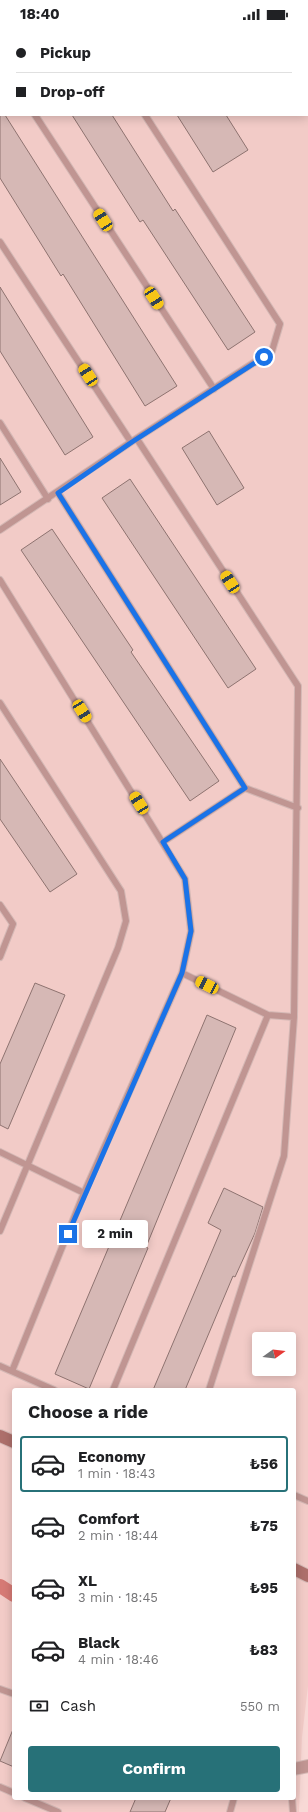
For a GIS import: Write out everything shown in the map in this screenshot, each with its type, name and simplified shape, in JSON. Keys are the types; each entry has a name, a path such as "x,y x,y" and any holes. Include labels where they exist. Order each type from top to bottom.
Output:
{"street":[{"path":"0,1436 12,1441"},
{"path":"296,1570 308,1576"},
{"path":"296,1769 308,1766"}],"lane":[{"path":"36,116 214,389"},
{"path":"0,530 58,493 134,440 272,351 280,324 145,116"},
{"path":"0,242 298,686 298,808 294,1017 284,1156 210,1388"},
{"path":"0,423 48,499"},
{"path":"58,493 245,788 298,808"},
{"path":"0,580 185,879 191,931 182,973 84,1193 12,1372"},
{"path":"0,703 121,891 126,921 118,948 0,1231"},
{"path":"163,842 245,788"},
{"path":"0,905 13,924 0,957"},
{"path":"182,973 268,1015 294,1017"},
{"path":"114,1388 268,1015"},
{"path":"0,1152 84,1193"},
{"path":"0,1366 49,1388"},
{"path":"296,1495 308,1501"},
{"path":"0,1689 12,1693"},
{"path":"0,1787 12,1792"},
{"path":"30,1800 58,1812"},
{"path":"230,1812 233,1800"},
{"path":"292,1800 293,1812"}],"shaded area":[{"path":"0,116 308,116 308,1686 302,1737 299,1812 0,1812"}],"building":[{"path":"0,116 6,116 177,386 145,406 63,274 61,276 0,178"},
{"path":"73,116 113,116 173,211 175,209 255,332 228,350 143,220 140,222"},
{"path":"178,116 227,116 248,150 213,172"},
{"path":"0,287 93,437 65,455 0,351"},
{"path":"209,431 244,488 217,505 182,448"},
{"path":"0,458 21,492 0,505"},
{"path":"130,479 256,669 228,688 102,498"},
{"path":"52,529 133,650 131,652 219,781 190,801 21,550"},
{"path":"0,759 77,874 50,892 0,819"},
{"path":"35,983 65,995 8,1129 0,1125 0,1064"},
{"path":"207,1015 236,1028 146,1247 148,1248 89,1388 55,1374"},
{"path":"224,1188 263,1207 255,1233 235,1277 233,1276 186,1388 154,1388 221,1230 208,1223"},
{"path":"12,1732 12,1766 0,1761"},
{"path":"135,1800 170,1800 165,1812 130,1812"}],"waterway":[{"path":"0,1586 12,1594"}],"route":[{"path":"68,1234 84,1193 182,973 191,931 185,879 163,842 245,788 58,493 132,442 264,357"}]}
